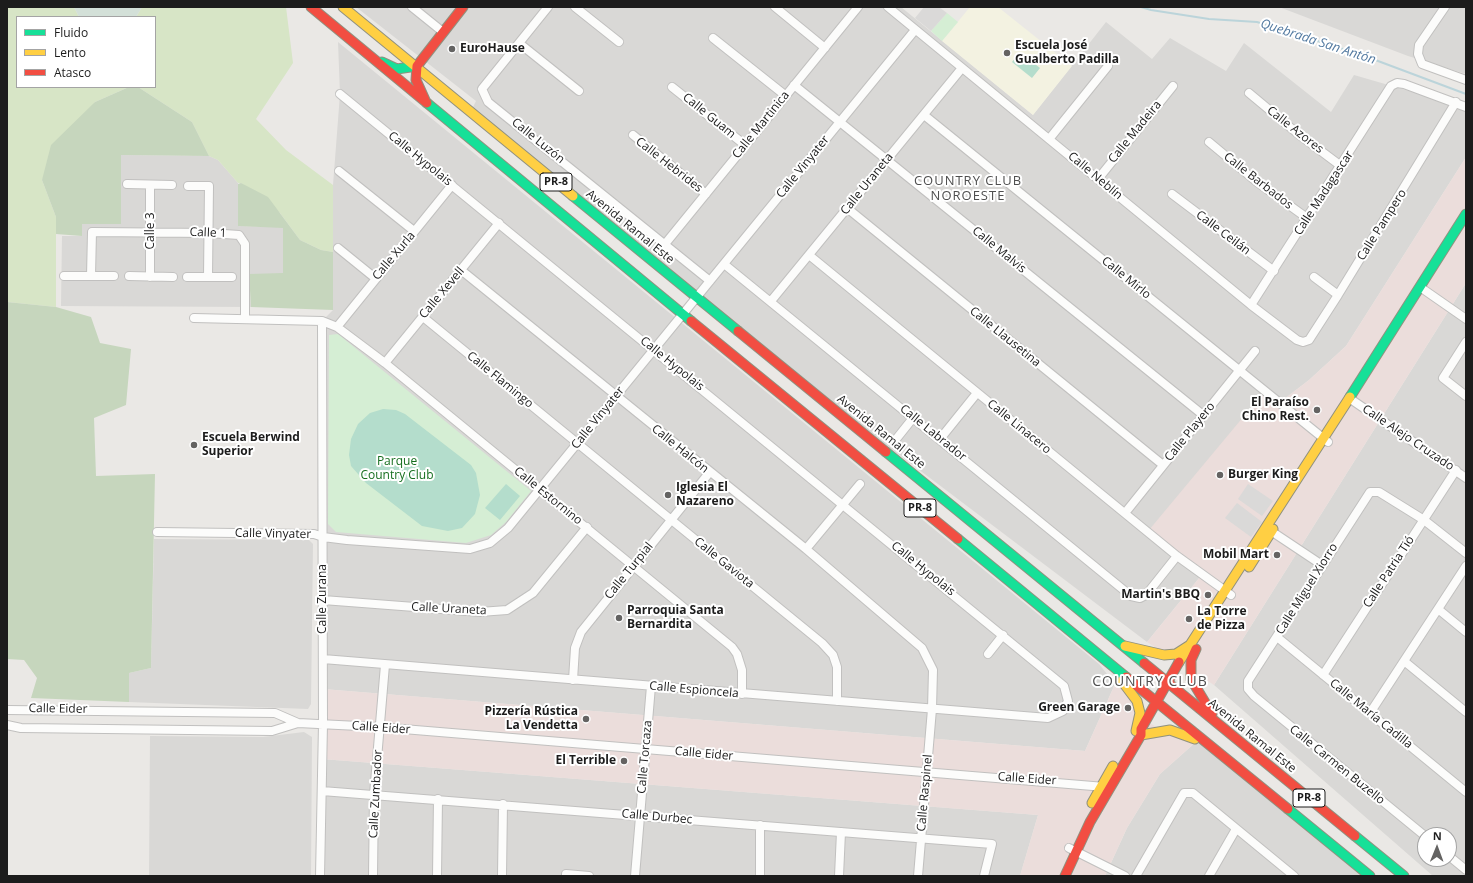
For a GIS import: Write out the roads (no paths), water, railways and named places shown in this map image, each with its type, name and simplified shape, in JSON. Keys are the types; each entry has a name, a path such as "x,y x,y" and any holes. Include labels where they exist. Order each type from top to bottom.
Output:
{"main road":[{"name":"PR-8","path":"311,7 428,105 1370,876"},
{"name":"Avenida Ramal Este","path":"343,7 417,66 576,199 1121,645 1169,680 1215,721 1404,876"},
{"path":"428,105 416,80 417,66 463,7"},
{"path":"367,53 386,65 397,69 417,66"},
{"path":"1423,289 1466,214"},
{"path":"1057,876 1105,787 1169,680 1181,671 1193,647 1325,440 1423,289 1466,227"},
{"path":"1121,645 1150,653 1164,655 1176,654 1193,647"},
{"path":"1193,647 1191,679 1215,721"},
{"path":"1102,657 1137,701 1140,713 1139,732"},
{"path":"1139,732 1170,730 1207,744"},
{"path":"1065,876 1072,850"}],"street":[{"path":"412,7 443,32"},
{"path":"548,7 519,42 578,91"},
{"path":"575,7 619,42"},
{"path":"775,7 825,48"},
{"name":"Calle Martinica","path":"665,244 858,7"},
{"name":"Calle Neblín","path":"888,7 1050,138 1251,305 1297,340 1303,342"},
{"path":"1445,7 1419,45 1418,54 1422,64 1466,80"},
{"name":"Calle Vinyater","path":"157,532 314,534 323,537 470,549 490,543 508,528 540,490 915,30"},
{"path":"713,38 786,96"},
{"name":"Calle Luzón","path":"519,42 482,89 488,102 710,281"},
{"path":"1050,138 1108,66"},
{"name":"Calle Uraneta","path":"771,301 962,68"},
{"name":"Calle Madagascar","path":"1251,305 1341,166 1390,86 1397,83 1404,84 1456,102"},
{"name":"Calle Malvis","path":"794,85 1203,415"},
{"name":"Calle Madeira","path":"1098,179 1173,86"},
{"name":"Calle Guam","path":"672,87 745,145"},
{"name":"Calle Azores","path":"1249,93 1297,133 1341,166"},
{"name":"Calle Hypolais","path":"340,94 1064,686 1068,701 1063,710"},
{"path":"1456,102 1466,106"},
{"name":"Calle Pampero","path":"1303,342 1309,340 1338,295 1456,102"},
{"name":"Calle Mirlo","path":"924,115 1325,440"},
{"name":"Calle Hebrides","path":"633,136 706,194"},
{"name":"Calle Barbados","path":"1209,142 1257,182 1307,218"},
{"path":"339,172 414,231"},
{"path":"127,184 172,185"},
{"name":"Calle 3","path":"150,185 150,277"},
{"name":"Calle Xurla","path":"337,327 375,278 452,185"},
{"path":"188,186 209,186 208,277"},
{"name":"Calle Ceilán","path":"1172,194 1274,271"},
{"name":"Calle Llausetina","path":"847,208 1163,465"},
{"name":"Calle Xevell","path":"385,363 499,223"},
{"name":"Calle 1","path":"91,276 92,232 209,233 239,235 244,240 245,244 245,319"},
{"path":"338,248 375,278"},
{"name":"Calle Linacero","path":"809,255 1177,556 1228,593"},
{"name":"Calle Labrador","path":"724,264 1131,596 1142,596 1177,556"},
{"name":"Calle Halcón","path":"462,270 709,473 806,550 922,648 933,670 932,709"},
{"path":"64,276 114,276"},
{"path":"129,276 173,277"},
{"path":"187,277 232,277"},
{"path":"1314,277 1338,295"},
{"path":"1423,289 1466,319"},
{"name":"Calle Flamingo","path":"423,317 578,443"},
{"path":"194,318 322,321"},
{"name":"Calle Estornino","path":"322,321 337,327 385,363 732,647 737,654 742,670 742,694"},
{"name":"Calle Zurana","path":"320,876 323,724 322,321"},
{"path":"1466,342 1443,378 1466,396"},
{"name":"Calle Playero","path":"1125,513 1255,350"},
{"path":"940,439 977,393"},
{"name":"Calle Alejo Cruzado","path":"1351,400 1466,478"},
{"path":"897,438 913,418"},
{"name":"Calle Gaviota","path":"578,443 822,643 833,655 837,667 837,701"},
{"name":"Calle Patria Tió","path":"1323,675 1456,470"},
{"name":"Calle Turpial","path":"572,680 575,648 581,632 709,473"},
{"path":"806,550 860,484"},
{"name":"Calle Miguel Xiorro","path":"1250,692 1248,689 1248,681 1370,492 1379,492 1424,520"},
{"path":"1424,520 1466,553"},
{"name":"Calle Uraneta","path":"323,600 480,612 507,610 533,593 587,527"},
{"path":"1268,530 1322,565"},
{"path":"1370,713 1466,566"},
{"path":"1438,609 1466,632"},
{"path":"988,654 1003,635"},
{"name":"Calle María Cadilla","path":"1277,638 1466,792"},
{"name":"Calle Espioncela","path":"323,659 1048,718 1056,716 1063,710"},
{"path":"1404,661 1466,712"},
{"name":"Calle Zumbador","path":"373,876 374,794 385,665"},
{"name":"Calle Torcaza","path":"635,876 651,686"},
{"name":"Calle Carmen Buzello","path":"1250,692 1417,829"},
{"name":"Calle Raspinel","path":"918,876 932,709"},
{"name":"Calle Eider","path":"7,710 274,713 298,723"},
{"name":"Calle Eider","path":"7,725 28,728 265,731 298,723 379,727 1105,787"},
{"name":"Calle Durbec","path":"322,791 503,804 992,844 984,876"},
{"path":"1136,876 1184,792 1193,793 1285,873 1294,876"},
{"path":"437,876 438,799"},
{"path":"502,876 503,804"},
{"path":"760,825 760,876"},
{"path":"1209,876 1236,829"},
{"path":"839,876 840,832"},
{"path":"1072,850 1125,876"},
{"path":"1457,863 1466,870"},
{"path":"566,875 589,876"}],"waterway":[{"name":"Quebrada San Antón","path":"1141,7 1151,10 1209,19 1257,22 1362,55 1466,94"}],"place":[{"name":"EuroHause","path":"452,49"},
{"name":"Escuela José Gualberto Padilla","path":"1007,53"},
{"name":"El Paraíso Chino Rest.","path":"1317,410"},
{"name":"Escuela Berwind Superior","path":"194,445"},
{"name":"Burger King","path":"1220,475"},
{"name":"Iglesia El Nazareno","path":"668,495"},
{"name":"Mobil Mart","path":"1277,555"},
{"name":"Martin's BBQ","path":"1208,595"},
{"name":"Parroquia Santa Bernardita","path":"619,618"},
{"name":"La Torre de Pizza","path":"1189,619"},
{"name":"Green Garage","path":"1128,708"},
{"name":"Pizzería Rústica La Vendetta","path":"586,719"},
{"name":"El Terrible","path":"624,761"}],"district":[{"name":"COUNTRY CLUB NOROESTE","path":"968,188"},
{"name":"COUNTRY CLUB","path":"1150,682"}],"park label":[{"name":"Parque Country Club","path":"397,469"}]}
